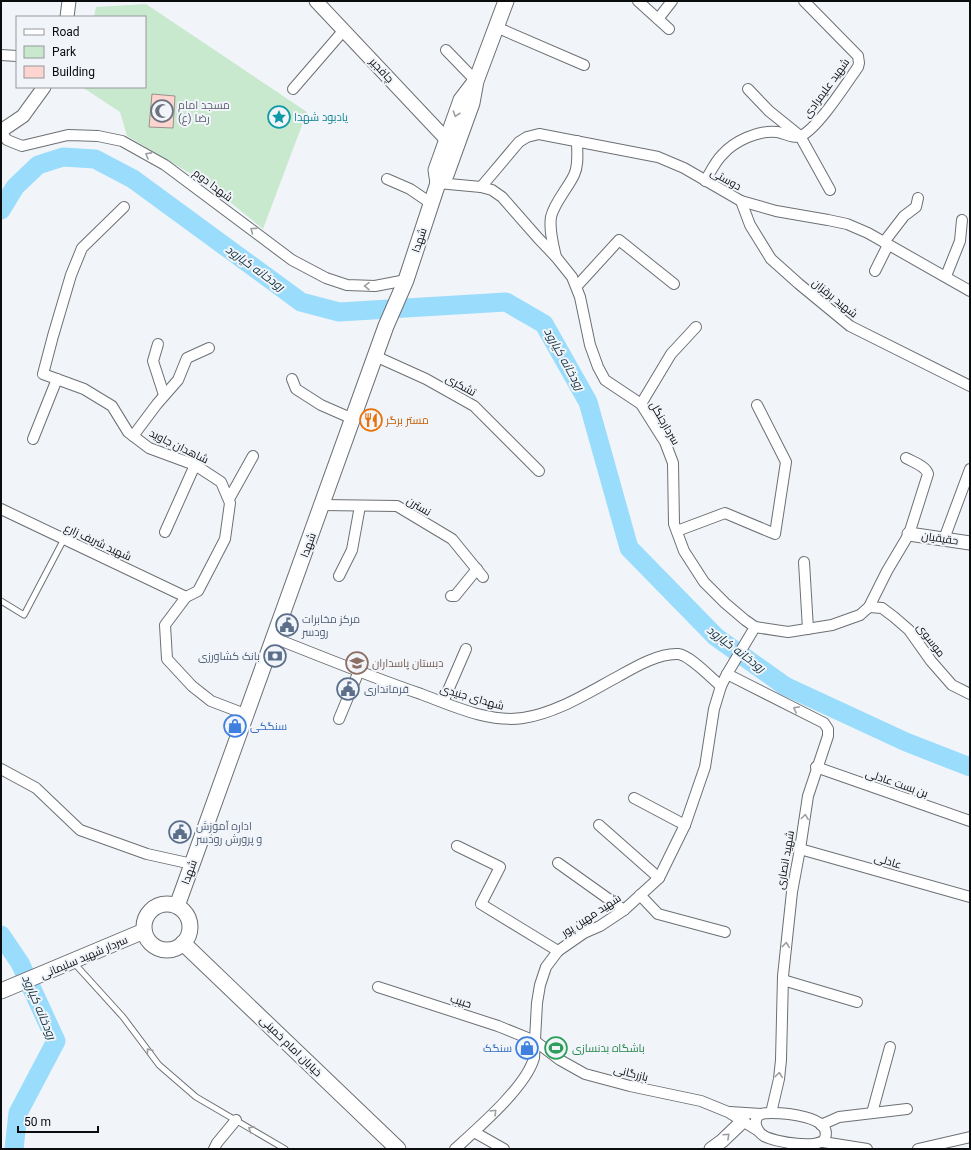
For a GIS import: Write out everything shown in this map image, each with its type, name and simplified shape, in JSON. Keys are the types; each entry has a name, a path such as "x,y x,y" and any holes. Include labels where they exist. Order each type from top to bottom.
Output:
{"main road":[{"name":"شهدا","path":"438,183 446,175 472,103 476,81 506,1"},
{"name":"شهدا","path":"176,906 386,326 406,280 438,183 436,170 461,100 476,81"},
{"path":"162,904 176,906 187,916 190,930 188,937 183,943 171,949 164,950 157,948 146,938 144,924 146,917 150,911 162,904"},
{"name":"سردار شهید سلیمانی","path":"8,989 144,931"},
{"name":"خیابان امام خمینی","path":"183,943 398,1149"}],"street":[{"path":"67,16 69,1"},
{"name":"چافجیر","path":"316,1 447,140"},
{"path":"638,1 669,29"},
{"path":"658,19 672,1"},
{"name":"شهید علیمرادی","path":"800,136 812,129 832,104 858,67 859,63 858,56 804,1"},
{"path":"496,27 584,65"},
{"path":"293,90 344,30"},
{"path":"446,50 476,81"},
{"path":"1,55 16,56"},
{"path":"1,131 23,116 43,88"},
{"path":"748,89 769,111 800,136 830,190"},
{"name":"شهدا دوم","path":"1,131 7,140 22,146 68,135 98,136 122,141 165,165 292,260 326,278 347,285 368,286 406,280"},
{"path":"705,181 722,155 734,144 758,134 777,132 790,136 800,136"},
{"name":"دوستی","path":"480,187 519,142 527,137 539,134 658,157 684,168 741,201 776,211 847,224 868,233 970,291"},
{"path":"556,257 552,237 551,217 574,175 577,165 577,141"},
{"path":"387,179 410,189 432,204"},
{"name":"سردارجنگل","path":"438,183 480,187 492,190 502,197 556,257 572,278 577,286 590,344 598,367 605,380 641,404 665,442 673,463 674,524 684,551 704,582 725,603 756,627 788,632 832,625 860,615 869,607"},
{"path":"875,271 886,244 904,216 916,207 918,198"},
{"name":"شهید برقزان","path":"741,201 750,225 772,259 799,284 850,326 970,386"},
{"name":"شاهدان جاوید","path":"124,207 82,248 69,282 43,374 84,389 112,406 128,432 133,436 149,448 195,465 221,482 229,499"},
{"path":"946,276 960,240 962,220"},
{"path":"577,286 619,240 674,284"},
{"path":"641,404 671,354 696,327"},
{"path":"158,344 153,361 164,395"},
{"path":"133,436 164,395 178,380 187,358 208,348"},
{"name":"تشکری","path":"375,356 426,379 474,406 539,471"},
{"path":"34,439 57,379"},
{"path":"292,379 296,390 321,405 353,419"},
{"path":"676,531 726,513 775,534 786,462 757,405"},
{"path":"246,714 211,701 192,686 167,659 165,625 186,597 198,591 225,539 230,502 229,499 253,456"},
{"path":"869,607 887,571 909,534 928,474 928,471 925,468 906,458"},
{"path":"165,532 195,465"},
{"path":"944,539 970,469"},
{"name":"نسترن","path":"322,505 397,506 452,539 480,573 455,596 450,596"},
{"path":"339,576 352,550 360,506"},
{"name":"شهید شریف زارع","path":"1,509 186,597"},
{"name":"حقیقیان","path":"909,534 970,543"},
{"path":"804,562 808,629"},
{"name":"موسوی","path":"869,607 882,608 909,630 931,661 952,685 970,694"},
{"name":"شهید مهین پور","path":"455,1149 496,1110 524,1079 532,1066 534,1058 537,1003 540,985 546,968 558,951 584,933 600,926 624,910 659,878 685,825 705,767 714,708 721,686 756,627"},
{"name":"شهدای جنیدی","path":"274,638 443,702 505,720 543,714 582,696 650,660 679,654 688,658 721,686"},
{"path":"443,702 466,649"},
{"name":"شهید انصاری","path":"730,670 824,723 828,729 828,736 816,767 808,796 792,892 783,980 779,1080 766,1113 757,1119 757,1130"},
{"path":"339,719 359,671"},
{"name":"بن بست عادلی","path":"816,767 970,821"},
{"path":"1,769 36,788 80,830 147,854 192,864"},
{"path":"634,798 685,825"},
{"path":"599,825 659,878"},
{"path":"457,846 500,867 481,904 558,951"},
{"name":"عادلی","path":"800,848 970,897"},
{"path":"558,863 624,910"},
{"path":"640,895 658,914 725,932"},
{"path":"783,980 857,1002"},
{"name":"حبیب","path":"378,987 498,1026 535,1041"},
{"name":"بازرگانی","path":"535,1041 560,1060 585,1074 630,1086 701,1101 728,1112"},
{"path":"872,1113 890,1047"},
{"path":"821,1125 839,1117 907,1109"},
{"path":"728,1112 797,1114 812,1119 826,1130 826,1138 820,1145"},
{"path":"728,1112 764,1136 776,1141 795,1145 820,1145 867,1149"},
{"path":"214,1149 217,1143 236,1120"},
{"path":"711,1149 722,1141 743,1121"},
{"path":"474,1132 504,1149"},
{"path":"918,1149 970,1137"}],"lane":[{"path":"1,601 24,615 64,539"},
{"path":"72,962 123,1017 159,1065 196,1097 285,1149"}],"green space":[{"path":"146,4 307,112 263,229 208,184 127,136 120,112 84,88 146,88 146,16 94,16 96,7"}],"building":[{"name":"مسجد امام رضا (ع)","path":"152,94 175,96 173,128 149,127"}],"waterway":[{"name":"رودخانه کیارود","path":"1,210 15,187 38,165 63,157 95,159 133,179 301,302 339,312 506,302 544,324 588,402 629,548 716,637 785,686 906,742 970,767"},
{"name":"رودخانه کیارود","path":"1,935 20,963 56,1041 18,1113 14,1149"}],"place":[{"name":"مسجد امام رضا (ع)","path":"162,111"},
{"name":"یادبود شهدا","path":"279,117"},
{"name":"مستر برگر","path":"371,420"},
{"name":"مرکز مخابرات رودسر","path":"287,625"},
{"name":"بانک کشاورزى","path":"275,656"},
{"name":"دبستان پاسداران","path":"357,663"},
{"name":"فرماندارى","path":"348,689"},
{"name":"سنگکى","path":"235,726"},
{"name":"اداره آموزش و پرورش رودسر","path":"180,832"},
{"name":"سنگک","path":"527,1048"},
{"name":"باشگاه بدنسازى","path":"556,1048"}]}
